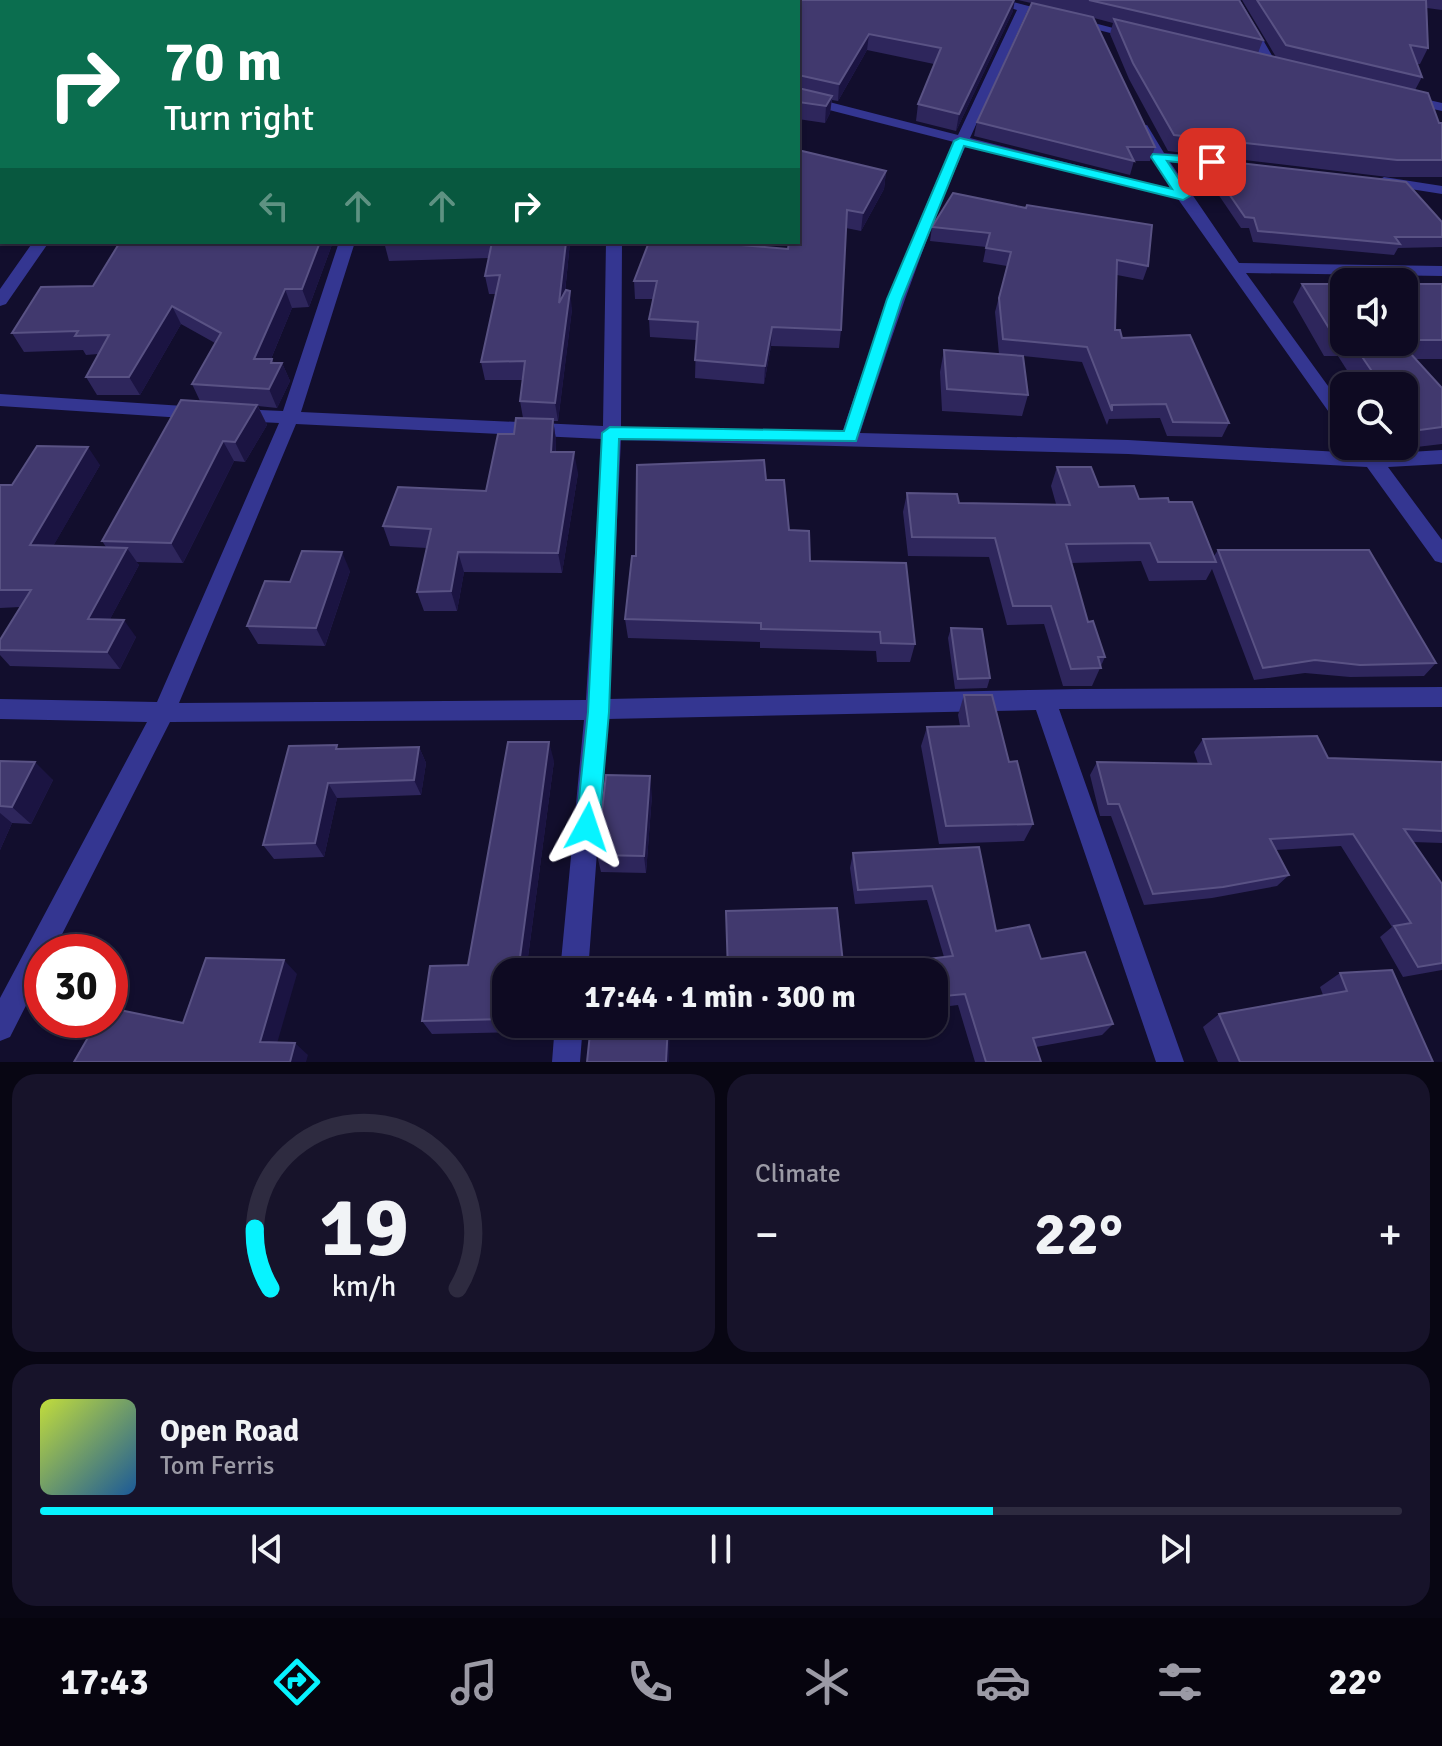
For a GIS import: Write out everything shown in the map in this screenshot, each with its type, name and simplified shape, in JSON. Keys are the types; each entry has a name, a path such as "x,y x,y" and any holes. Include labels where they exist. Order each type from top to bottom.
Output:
{"street":[{"path":"991,0 1099,33 1155,40"},
{"path":"1234,0 1272,66"},
{"path":"850,437 895,299 960,141 1023,8"},
{"path":"1257,63 1288,70"},
{"path":"1396,96 1442,107"},
{"path":"800,99 1183,196"},
{"path":"1138,119 1157,157 1183,196 1330,402"},
{"path":"1157,157 1239,164"},
{"path":"1368,179 1442,190"},
{"path":"0,301 40,244"},
{"path":"0,1027 163,714 290,418 346,244"},
{"path":"575,958 598,712 610,433 614,244"},
{"path":"1234,268 1442,271"},
{"path":"0,400 610,433 850,437 1330,453"},
{"path":"1418,456 1442,457"},
{"path":"1372,460 1442,555"},
{"path":"0,709 163,714 598,712 1300,696 1442,697"},
{"path":"1045,701 1170,1062"},
{"path":"566,1062 568,1038"}],"building":[{"path":"800,0 1014,0 959,114 918,104 941,48 869,34 839,84 800,75"},
{"path":"1089,0 1239,0 1263,40"},
{"path":"1257,0 1426,0 1428,48 1410,45 1422,77 1286,45"},
{"path":"1032,3 1093,17 1155,147 1127,147 1134,161 977,122"},
{"path":"1114,19 1428,93 1439,123 1442,123 1442,160 1397,160 1174,135 1133,63"},
{"path":"800,88 832,96 826,106 800,102"},
{"path":"800,150 886,171 863,213 847,210 841,330 772,327 765,366 695,360 698,322 649,319 657,281 634,281 648,244 729,244 788,249 789,244 800,244"},
{"path":"1205,159 1406,182 1442,222 1442,237 1395,237 1400,244 1258,231 1254,218 1245,217"},
{"path":"953,193 1026,208 1027,205 1152,225 1148,266 1117,260 1115,330 1120,330 1122,338 1190,335 1229,423 1173,422 1166,404 1112,405 1112,411 1087,347 1003,339 999,298 1011,252 986,248 990,233 932,227"},
{"path":"119,244 319,244 302,289 285,289 254,359 272,359 271,363 282,363 269,389 192,384 221,333 172,306 129,377 86,377 109,335 75,336 78,331 12,333 41,287 93,286"},
{"path":"492,244 566,244 559,303 566,290 570,291 555,403 520,401 525,361 481,362 500,275 485,276"},
{"path":"1302,284 1330,284 1330,330"},
{"path":"1418,284 1442,284 1442,340 1418,340"},
{"path":"944,350 1023,356 1028,395 947,389"},
{"path":"1362,356 1413,356 1442,388 1442,427 1420,430 1418,428 1418,372 1372,372"},
{"path":"181,400 257,405 235,442 223,441 171,543 102,541"},
{"path":"516,418 553,419 551,452 574,452 558,553 458,552 451,591 417,592 431,529 383,526 398,487 486,491 498,434 514,434"},
{"path":"37,446 88,447 30,545 127,548 88,619 124,620 107,652 0,650 0,640 31,590 0,590 0,485 12,485"},
{"path":"764,460 766,480 784,480 789,530 809,531 810,561 906,563 915,644 881,643 880,632 761,629 761,623 625,619 632,556 636,556 637,465"},
{"path":"1057,467 1091,467 1099,487 1134,486 1139,499 1168,498 1169,502 1192,502 1216,562 1158,562 1150,543 1066,544 1088,622 1093,621 1105,657 1098,657 1101,668 1071,669 1051,606 1013,606 995,538 912,537 907,493 957,494 959,503 1070,505"},
{"path":"1218,550 1369,550 1436,663 1360,665 1315,660 1263,668"},
{"path":"302,551 342,552 316,628 247,626 265,581 290,582"},
{"path":"951,628 982,629 990,678 958,679"},
{"path":"964,695 992,695 1009,762 1017,761 1033,824 946,826 927,727 969,726"},
{"path":"1317,736 1328,758 1442,762 1442,831 1404,829 1442,884 1442,963 1418,967 1394,926 1411,923 1353,834 1270,839 1289,875 1223,887 1153,894 1119,804 1108,804 1097,762 1211,764 1203,739"},
{"path":"508,742 549,742 520,958 492,958 492,1019 422,1021 430,966 468,965"},
{"path":"337,745 336,749 419,747 414,780 328,783 315,843 263,845 289,746"},
{"path":"0,761 35,762 12,807 0,806"},
{"path":"606,775 650,776 644,856 597,855"},
{"path":"979,847 996,931 1029,925 1041,959 1085,952 1113,1024 1033,1038 1041,1062 986,1062 965,994 948,996 948,958 936,958 953,956 932,886 858,890 853,853"},
{"path":"837,908 842,958 728,958 726,911"},
{"path":"206,958 284,960 260,1042 295,1043 290,1062 74,1062 88,1038 128,1038 128,1012 183,1023"},
{"path":"1392,970 1433,1062 1240,1062 1219,1014 1347,991 1340,973"},
{"path":"590,1038 667,1038 666,1062 587,1062"}],"route":[{"path":"587,827 598,712 610,433 850,437 895,299 960,141 1183,196 1157,157 1212,162"}]}
